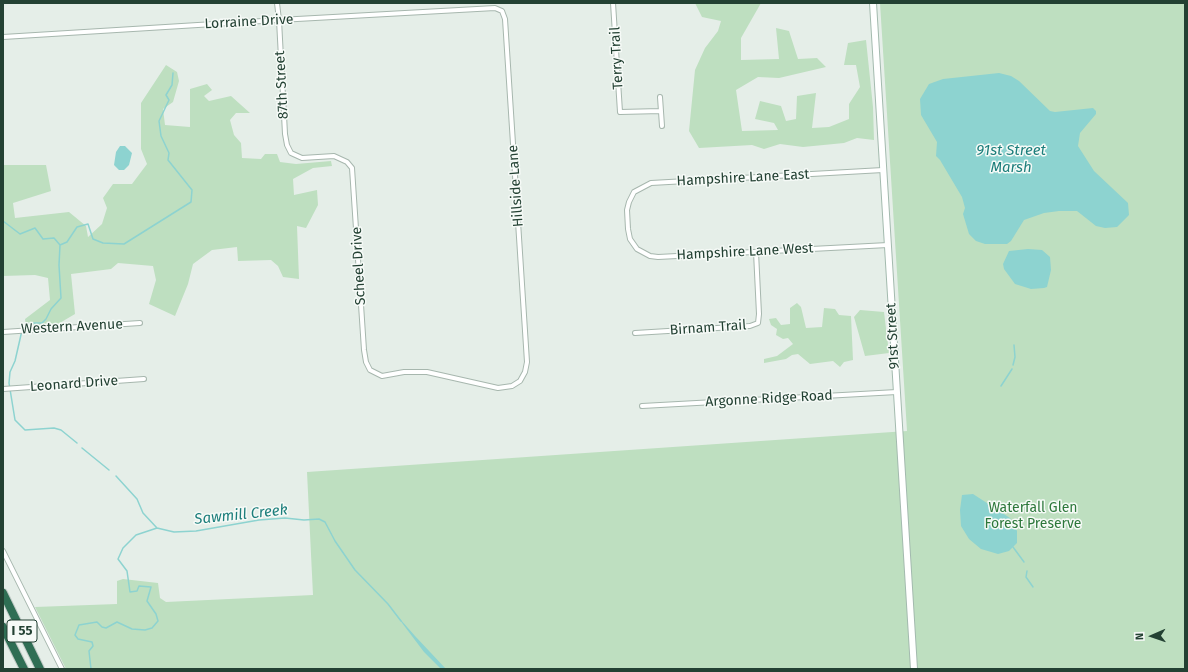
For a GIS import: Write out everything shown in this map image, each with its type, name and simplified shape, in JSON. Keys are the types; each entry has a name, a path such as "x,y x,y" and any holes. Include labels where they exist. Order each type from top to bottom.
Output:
{"highway":[{"name":"I 55","path":"3,593 40,669"},
{"name":"I 55","path":"3,626 24,669"}],"main road":[{"name":"91st Street","path":"873,3 914,669"}],"street":[{"name":"87th Street","path":"278,3 287,145 291,153 302,158 334,156 346,162"},
{"name":"Terry Trail","path":"613,3 620,112 661,110"},
{"name":"Lorraine Drive","path":"3,37 495,8"},
{"name":"Hillside Lane","path":"370,370 384,377 404,372 427,372 502,388 512,386 520,381 526,368 505,19 502,11 495,8"},
{"path":"660,97 662,126"},
{"name":"Scheel Drive","path":"346,162 352,168 353,176 364,350 366,362 370,370"},
{"name":"Hampshire Lane East","path":"627,219 628,206 634,192 651,183 883,170"},
{"name":"Hampshire Lane West","path":"627,219 632,241 637,249 650,256 658,257 888,245"},
{"name":"Birnam Trail","path":"635,333 750,326 758,323 760,314 756,252"},
{"name":"Western Avenue","path":"3,332 140,323"},
{"name":"Leonard Drive","path":"3,389 144,379"},
{"name":"Argonne Ridge Road","path":"642,406 897,392"},
{"path":"3,551 62,669"}],"green space":[{"path":"695,3 761,3 741,38 741,60 779,59 776,28 789,31 798,59 817,58 826,67 779,78 758,77 736,90 742,131 778,130 774,123 755,119 760,101 781,106 786,121 796,119 797,96 816,93 812,128 829,127 849,119 849,104 860,87 856,65 844,65 848,43 866,40 873,107 874,140 857,138 844,143 803,147 780,144 764,149 752,145 699,148 689,131 695,70 705,48 718,31 721,21 702,17"},
{"name":"Waterfall Glen Forest Preserve","path":"880,3 1185,3 1185,669 66,669 35,607 117,604 117,581 123,579 158,583 160,598 166,602 313,595 307,472 907,431"},
{"path":"166,65 177,72 179,81 173,102 163,109 165,125 190,127 190,89 207,84 212,90 204,96 209,101 231,96 250,113 236,113 230,120 234,135 241,143 242,158 261,159 265,154 277,154 280,162 296,164 331,161 332,166 313,168 293,179 294,195 317,190 318,205 306,228 297,226 299,279 283,277 278,266 271,260 238,261 237,247 212,250 193,264 188,284 175,316 149,304 156,280 153,266 118,263 111,269 71,274 75,314 58,324 26,326 25,319 50,300 48,278 35,275 3,276 3,165 46,165 51,191 13,203 15,218 69,212 86,226 88,237 102,224 107,208 103,198 113,184 132,184 147,164 141,149 141,103"},
{"path":"797,303 801,307 806,328 822,327 824,308 835,309 839,315 851,316 853,360 844,362 840,367 833,361 810,364 798,354 792,355 786,359 764,363 764,359 777,356 793,344 788,338 783,339 776,335 777,329 771,325 769,319 776,318 781,325 790,324 790,308"},
{"path":"860,310 884,312 889,353 865,356 854,317"}],"water":[{"name":"91st Street Marsh","path":"999,73 1011,76 1019,81 1050,111 1055,112 1093,108 1096,111 1096,114 1080,133 1078,146 1094,171 1128,203 1129,215 1117,227 1105,228 1096,226 1077,211 1059,211 1044,213 1024,220 1011,241 1007,244 985,244 976,241 969,234 963,214 965,208 962,197 940,160 936,156 937,142 921,115 920,99 929,84 943,79"},
{"path":"120,146 125,146 132,153 129,165 124,170 119,170 114,165 116,152"},
{"path":"1028,249 1042,250 1050,257 1051,270 1047,287 1031,289 1015,284 1004,269 1003,264 1009,251"},
{"path":"973,494 1010,518 1017,531 1017,543 1009,551 998,554 981,549 969,539 961,526 960,510 962,495"},
{"path":"393,611 446,669 441,669 424,652"}],"waterway":[{"path":"60,245 67,242 77,227 88,224 93,239 103,243 124,244 191,202 192,190 168,160 169,153 161,136 159,121 169,100 166,95 172,85 173,73"},
{"name":"Sawmill Creek","path":"3,221 20,234 35,228 43,239 54,238 60,245 59,265 61,298 51,309 46,319 42,323 34,323 23,326 15,361 10,372 9,383 15,420 25,430 54,428 61,430 77,443"},
{"path":"1013,365 1015,357 1014,345"},
{"path":"1001,386 1012,369"},
{"name":"Sawmill Creek","path":"82,448 109,470"},
{"name":"Sawmill Creek","path":"116,476 137,499 143,513 157,528"},
{"name":"Sawmill Creek","path":"91,669 89,651 93,646 92,642 78,639 75,635 79,625 97,622 102,627 106,628 117,622 132,629 145,630 152,628 158,621 156,614 147,601 151,587 139,586 137,591 130,592 127,571 118,559 123,548 136,535 157,528 174,532 196,531 259,520 285,518 304,520 319,519 325,522 335,541 355,570 388,604 401,621"},
{"path":"1013,547 1024,562"},
{"path":"1027,571 1026,577 1033,587"}]}
